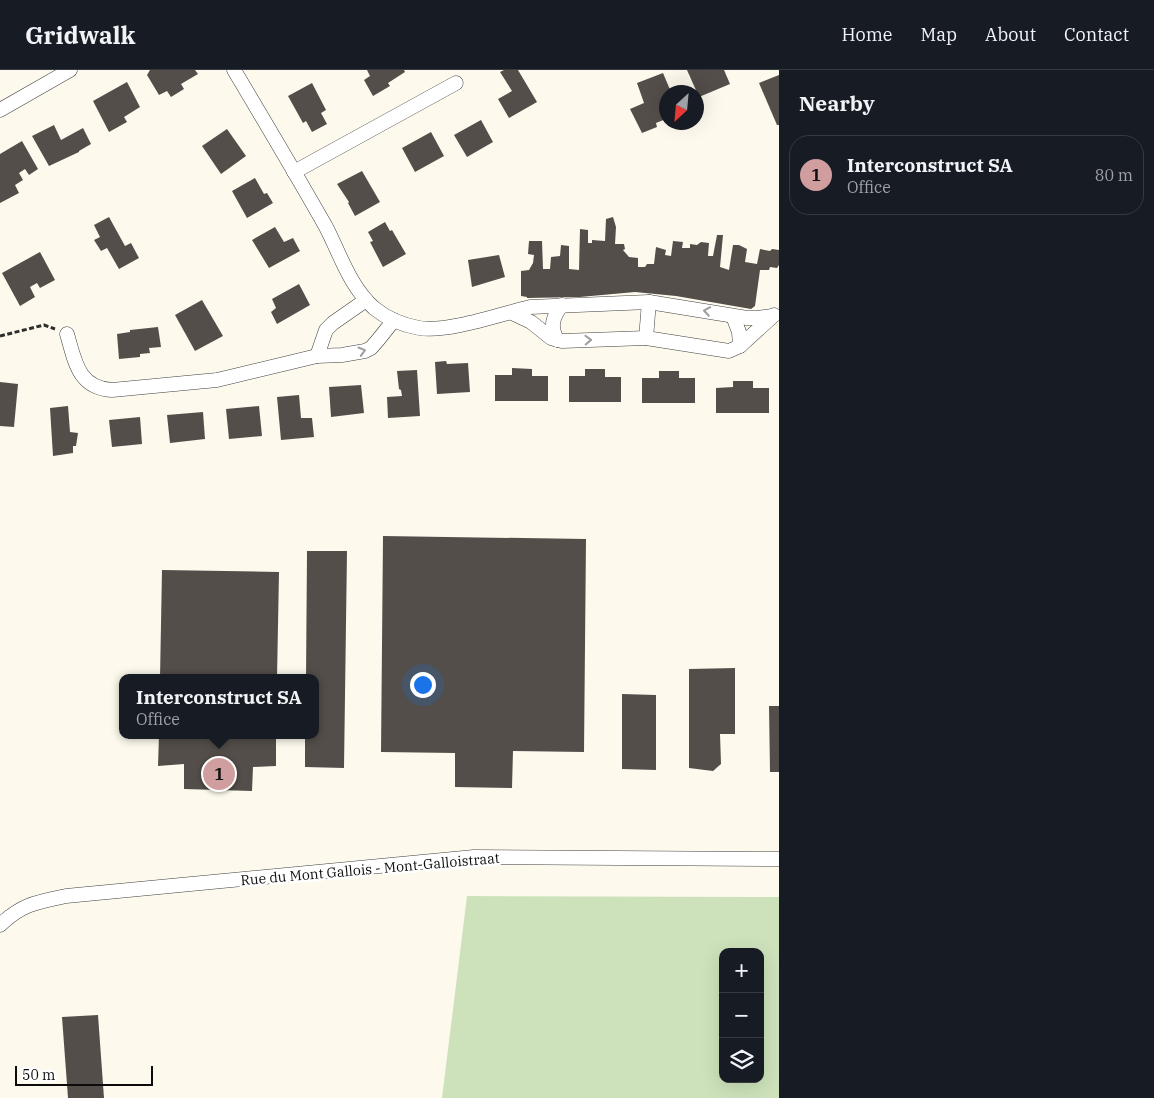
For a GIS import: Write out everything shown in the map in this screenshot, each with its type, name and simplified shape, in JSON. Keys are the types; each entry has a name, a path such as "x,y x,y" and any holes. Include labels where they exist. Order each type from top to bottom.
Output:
{"street":[{"path":"0,110 70,70"},
{"path":"234,70 326,228 355,285 374,308 394,320 419,328 436,328 512,313 530,307 649,302 733,316 757,318 776,314"},
{"path":"294,172 456,83"},
{"path":"317,356 326,330 366,300"},
{"path":"646,338 649,302"},
{"path":"557,340 552,320 562,305"},
{"path":"512,313 531,322 551,338 557,340 646,338 729,351 740,346 776,314"},
{"path":"733,316 739,332 740,346"},
{"path":"67,334 78,369 84,378 91,385 106,390 217,380 317,356 342,355 365,351 375,344 394,320"},
{"name":"Rue du Mont Gallois - Mont-Galloistraat","path":"0,926 14,912 33,902 66,896 474,857 779,859"}],"path":[{"path":"0,336 44,325 67,334"}],"green space":[{"path":"467,896 779,897 779,1098 442,1098"}],"building":[{"path":"150,70 195,70 198,74 181,84 184,89 171,97 167,91 159,95 147,75"},
{"path":"367,70 404,70 405,72 388,83 390,86 373,96 364,80 370,76"},
{"path":"504,70 518,70 537,102 509,118 498,99 512,91 500,72"},
{"path":"687,70 724,70 730,84 704,95 704,85 694,85"},
{"path":"663,73 668,85 659,85 659,122 656,123 657,127 642,133 630,109 644,103 637,83"},
{"path":"779,75 779,125 777,125 759,83"},
{"path":"127,82 140,107 124,117 127,122 109,132 93,101"},
{"path":"312,83 326,110 321,113 327,124 312,132 306,121 303,123 288,96"},
{"path":"481,120 493,142 467,157 454,135"},
{"path":"54,125 61,140 83,128 91,144 79,152 49,166 32,136"},
{"path":"227,129 246,156 221,174 202,146"},
{"path":"431,132 444,156 415,172 402,148"},
{"path":"22,141 38,169 29,175 25,169 19,173 23,180 15,185 19,193 0,203 0,154"},
{"path":"362,171 380,202 355,216 349,202 337,184"},
{"path":"255,178 264,194 267,193 273,203 247,218 232,191"},
{"path":"109,217 125,246 131,243 139,258 119,269 107,248 101,251 94,240 100,237 94,225"},
{"path":"613,217 616,227 615,244 624,244 625,249 623,250 629,257 638,258 638,267 654,264 656,247 666,250 665,255 671,256 673,241 683,242 682,248 690,248 690,244 709,243 708,256 713,256 717,235 723,235 720,267 729,270 733,245 739,245 747,249 745,262 757,264 760,249 779,250 779,265 777,268 770,267 769,270 760,270 755,306 751,309 676,296 635,292 580,297 527,298 521,296 521,271 529,270 533,263 534,255 528,254 529,241 542,241 543,269 550,269 551,257 560,256 561,245 569,246 569,269 579,270 580,229 588,230 588,243 592,243 592,240 605,241 606,219"},
{"path":"385,222 406,254 383,267 370,242 373,241 368,232"},
{"path":"275,227 284,242 293,238 300,251 269,268 252,240"},
{"path":"40,252 55,280 40,288 37,283 30,287 35,297 20,306 2,273"},
{"path":"499,255 505,277 472,287 468,260"},
{"path":"299,284 310,305 277,324 271,312 276,308 272,299"},
{"path":"202,300 223,336 195,351 175,315"},
{"path":"158,327 161,347 149,348 150,353 140,354 140,357 119,359 117,334 130,332 130,330"},
{"path":"446,361 447,364 468,363 470,392 437,394 435,362"},
{"path":"512,368 532,369 532,376 548,376 548,401 495,401 495,375 512,375"},
{"path":"585,369 605,369 605,377 621,377 621,402 569,402 569,376 585,376"},
{"path":"417,370 420,416 388,418 387,397 402,396 399,389 397,371"},
{"path":"659,371 679,371 679,378 695,378 695,403 642,403 642,378 659,378"},
{"path":"733,381 753,381 753,388 769,388 769,413 716,413 716,388 733,387"},
{"path":"0,382 18,384 14,427 0,426"},
{"path":"361,385 364,413 331,417 329,387"},
{"path":"299,395 301,418 312,418 314,437 281,440 277,397"},
{"path":"68,406 70,432 78,433 76,446 73,446 73,453 53,456 50,408"},
{"path":"259,406 262,436 229,439 226,409"},
{"path":"203,412 205,439 170,443 167,415"},
{"path":"140,417 142,444 112,447 109,420"},
{"path":"383,536 586,539 584,752 513,751 512,788 455,787 455,753 381,752"},
{"path":"307,551 347,551 344,768 305,767 305,739 319,739 319,674 306,674"},
{"path":"162,570 279,572 277,674 160,674"},
{"path":"735,668 735,734 720,734 721,764 713,771 689,768 689,669"},
{"path":"622,694 656,695 656,770 622,769"},
{"path":"769,706 779,706 779,772 770,772"},
{"path":"159,739 276,739 276,766 253,767 252,791 184,789 184,764 158,766"},
{"path":"98,1015 104,1098 68,1098 62,1017"}],"place":[{"name":"Interconstruct SA","path":"219,774"}]}
